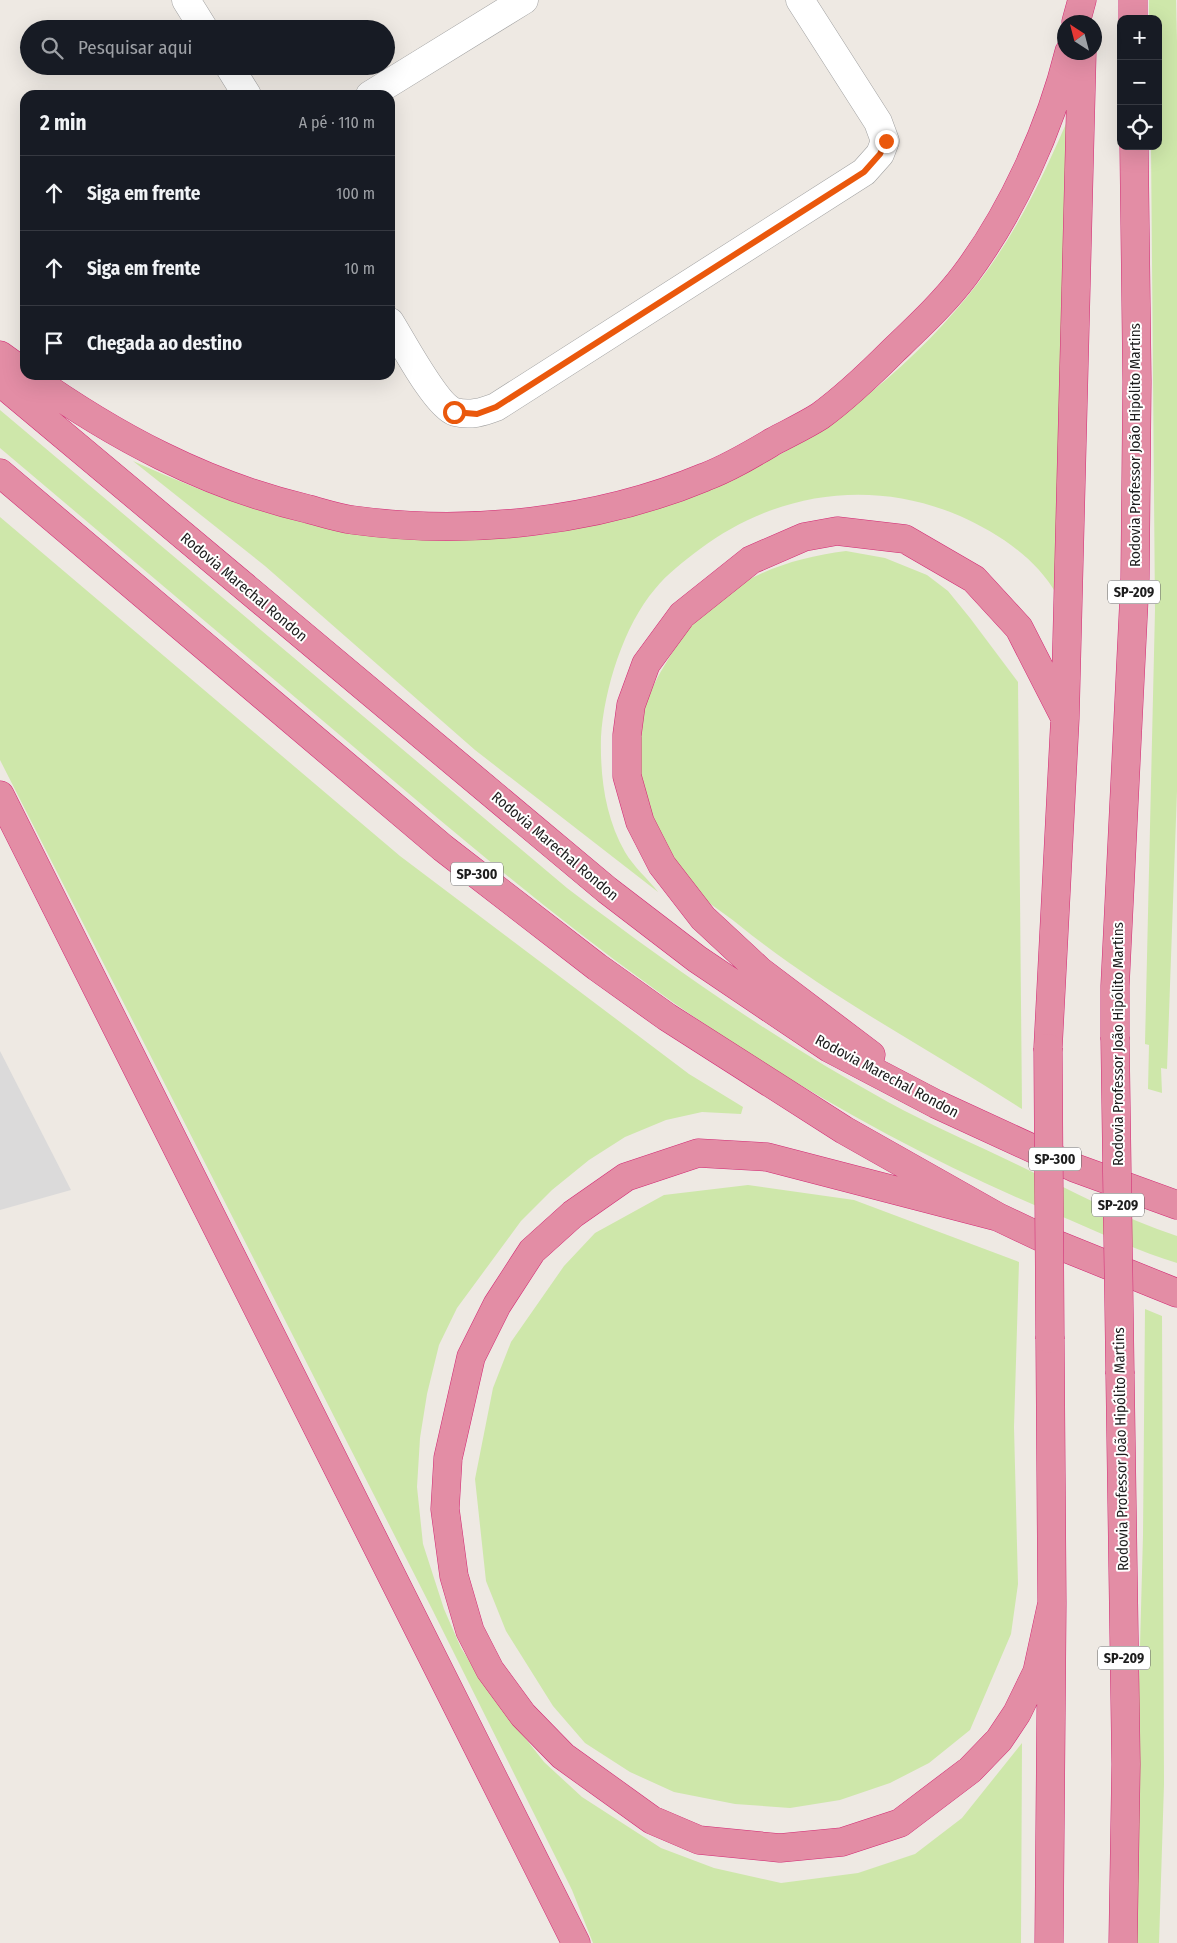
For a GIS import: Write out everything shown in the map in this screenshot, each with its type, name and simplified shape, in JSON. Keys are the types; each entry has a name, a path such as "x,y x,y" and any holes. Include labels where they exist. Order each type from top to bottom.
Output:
{"highway":[{"path":"1078,15 1083,0"},
{"path":"1083,0 1083,15"},
{"path":"1133,0 1133,15"},
{"path":"35,380 66,402 148,450 203,476 247,492 351,520 408,525 474,525 536,520 593,511 654,495 706,477 819,416 866,379 922,323 964,276 1003,219 1060,90 1067,60"},
{"path":"1049,1943 1052,1603 1048,1048 1065,718 1082,60"},
{"name":"Rodovia Professor João Hipólito Martins","path":"1123,1943 1126,1764 1115,986 1135,578 1137,372 1134,150"},
{"path":"0,355 20,369"},
{"name":"Rodovia Marechal Rondon","path":"0,382 607,890 697,959 821,1043 936,1104 1075,1168 1177,1205"},
{"name":"SP-300","path":"0,473 443,848 597,967 667,1017 844,1130 998,1217 1054,1243 1177,1293"},
{"path":"936,1104 760,971 703,918 662,865 640,822 627,776 627,735 632,705 646,664 682,616 751,560 804,537 837,530 905,539 974,579 1019,628 1065,718"},
{"path":"0,795 576,1943"},
{"path":"998,1217 767,1157 698,1153 626,1177 573,1214 532,1251 497,1305 471,1357 448,1458 445,1509 454,1576 470,1631 490,1670 523,1715 563,1756 652,1820 699,1840 780,1848 842,1842 900,1823 970,1770 999,1740 1018,1712 1037,1672 1052,1603"}],"street":[{"path":"186,0 198,20"},
{"path":"378,90 524,0"},
{"path":"395,330 438,399 454,412 477,414 496,407 864,172 880,154 886,141 878,122 800,0"},
{"path":"235,75 244,90"}],"shaded area":[{"path":"0,1051 71,1190 0,1210"}],"green space":[{"path":"1149,0 1176,0 1177,791 1167,1069 1161,1068 1162,1093 1148,1089 1149,1045 1145,1044 1155,610 1151,150 1162,150 1162,15 1149,15"},
{"path":"1071,112 1057,595 1038,569 1027,558 988,530 960,516 927,504 893,497 859,495 826,497 792,503 760,514 729,530 700,549 660,583 634,621 625,639 611,679 603,718 601,737 602,766 608,811 618,839 628,857 658,892 475,750 265,566 133,461 233,502 284,518 354,533 443,538 482,539 520,537 571,530 620,517 708,487 758,466 822,429 885,381 942,326 989,268 1013,231 1044,172"},
{"path":"0,410 567,888 645,946 764,1028 888,1102 936,1127 1096,1203 1136,1221 1177,1236 1177,1263 1136,1249 1015,1197 907,1145 752,1055 653,988 575,929 423,806 0,448"},
{"path":"0,517 400,856 689,1074 743,1107 741,1114 702,1112 666,1120 625,1137 589,1160 552,1190 521,1221 457,1308 439,1345 427,1394 420,1438 417,1487 423,1544 444,1609 461,1648 493,1697 544,1762 582,1797 661,1848 714,1868 781,1883 858,1873 915,1854 962,1818 1022,1743 1021,1943 593,1943 572,1890 433,1611 0,760"},
{"path":"846,551 885,558 927,575 948,591 1018,682 1022,1109 807,975 772,951 706,900 693,889 678,870 659,836 643,798 635,760 636,734 646,702 656,681 687,630 721,598 739,585 759,575 779,566 800,560"},
{"path":"748,1185 854,1200 1019,1262 1014,1427 1018,1584 1011,1634 970,1730 929,1763 890,1783 840,1800 790,1808 735,1804 674,1792 630,1772 585,1743 553,1706 506,1631 486,1581 475,1479 493,1388 511,1342 564,1266 595,1233 664,1195"},
{"path":"1145,1309 1162,1316 1164,1784 1159,1943 1132,1943 1143,1535"}],"route":[{"path":"454,412 477,414 496,407 864,172 880,154 886,141"}]}
